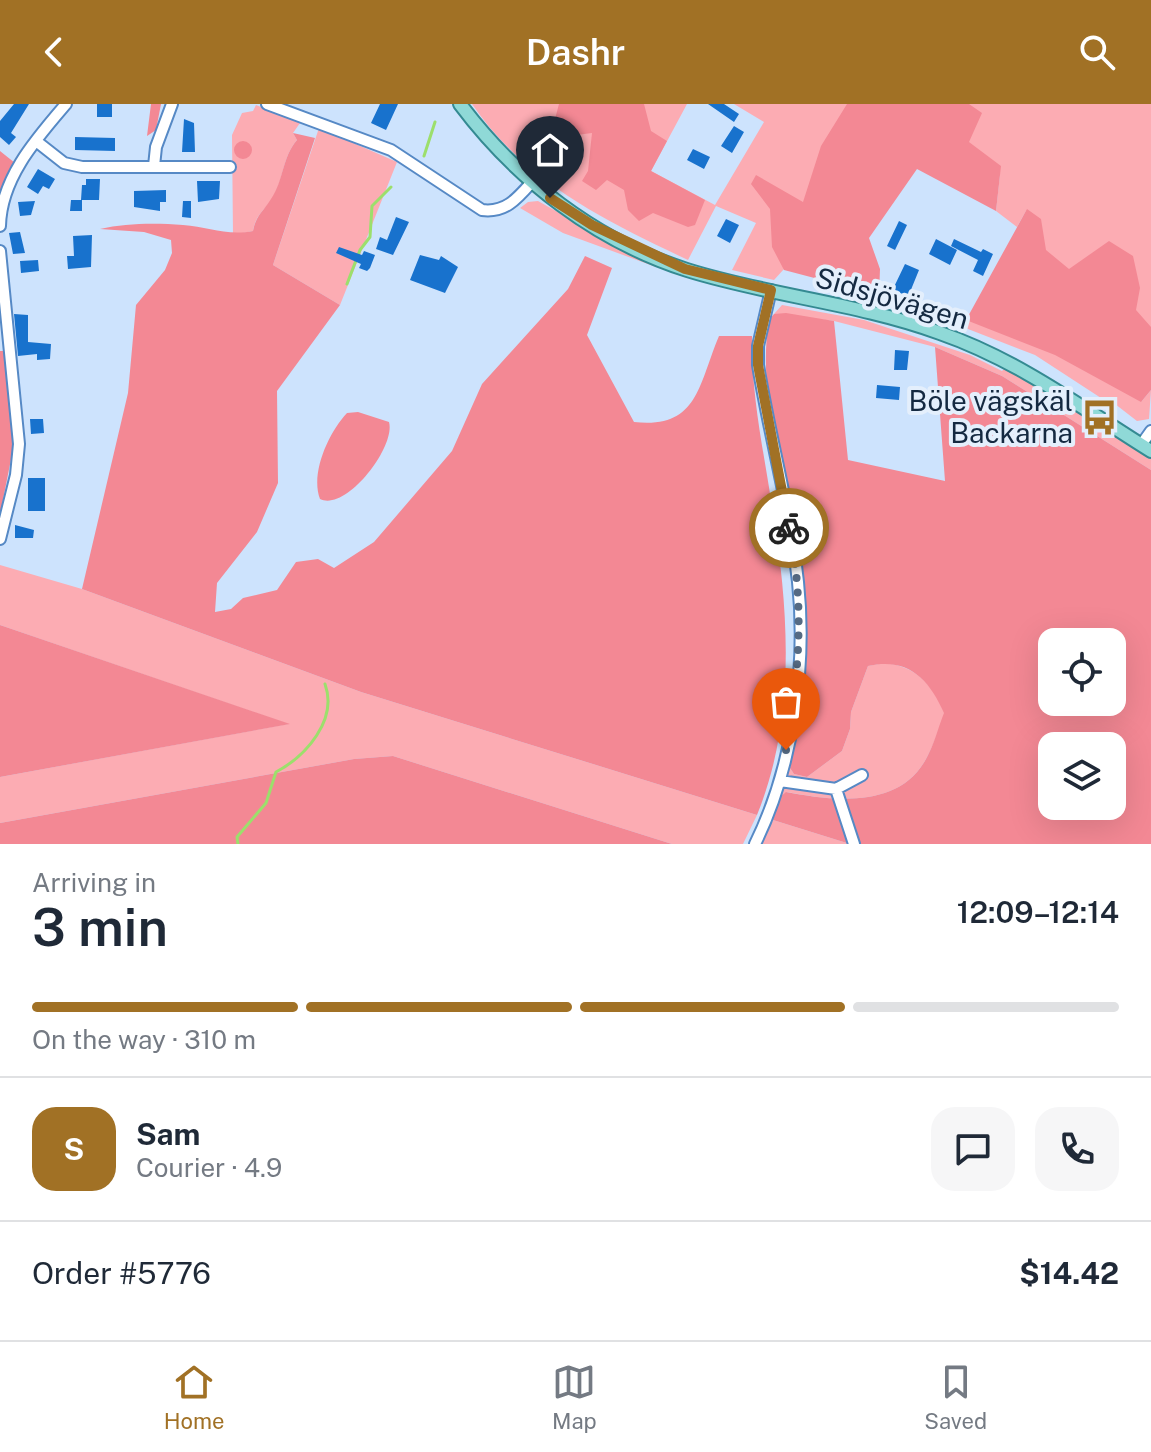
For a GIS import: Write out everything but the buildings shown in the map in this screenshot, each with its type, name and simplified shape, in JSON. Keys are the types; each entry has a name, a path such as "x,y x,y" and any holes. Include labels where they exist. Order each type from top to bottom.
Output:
{"main road":[{"name":"Sidsjövägen","path":"460,104 480,131 531,183 592,225 685,269 872,313 972,345 1072,398 1146,448"}],"street":[{"path":"0,226 4,197 24,156 66,104"},
{"path":"154,166 156,147 172,104"},
{"path":"267,104 391,150 482,210 499,211 531,183"},
{"path":"36,141 64,163 82,167 230,167"},
{"path":"0,251 19,444 16,475 0,539"},
{"path":"755,844 780,781 801,639 793,548 758,365 758,346 771,290"},
{"path":"1146,448 1151,431"},
{"path":"780,781 836,789 862,775"},
{"path":"836,789 854,844"}],"shaded area":[{"path":"151,104 161,104 156,130 147,136"},
{"path":"472,104 687,104 651,171 715,205 764,122 734,104 860,104 784,269 774,280 732,270 756,223 716,206 688,260 569,197 516,156"},
{"path":"559,104 644,104 651,131 667,141 651,171 705,200 695,225 688,227 653,213 639,221 628,210 624,190 607,180 596,190 582,181 588,171 592,133 561,137 551,134"},
{"path":"847,104 969,104 982,113 969,142 1001,166 996,211 917,169 869,238 880,269 879,295 784,270 772,247 770,209 751,184 756,175 803,202 821,146"},
{"path":"926,104 1151,104 1151,386 1141,402 1151,390 1149,419 1137,421 1106,397 1101,398 1035,355 968,329 946,315 972,321 1027,209 1017,227 996,211 1000,174"},
{"path":"256,105 300,123 293,133 297,140 288,154 276,192 258,217 253,231 233,235 232,135 242,113 253,111"},
{"path":"319,128 397,162 340,305 273,265"},
{"path":"293,133 315,138 273,265 340,305 277,391 278,483 257,532 217,583 215,612 231,609 243,598 277,590 296,562 318,559 334,568 374,542 452,451 482,384 568,289 585,256 612,268 587,335 634,422 671,419 683,411 700,387 719,336 752,336 756,402 783,588 786,665 778,741 770,779 757,815 361,692 82,589 128,393 136,305 165,270 172,253 171,240 144,232 100,229 162,224 226,232 253,231 258,217 275,192 288,154 297,140"},
{"path":"239,141 247,141 252,150 250,157 239,159 234,154 234,146"},
{"path":"0,151 15,163 0,199"},
{"path":"538,201 656,267 563,233 520,208 528,202"},
{"path":"1027,209 1041,219 1046,250 1069,269 1109,241 1133,256 1140,288 1136,310 1151,327 1151,390 1141,402 1055,355 966,320"},
{"path":"782,305 864,320 970,355 1002,371 1006,367 1151,458 1151,470 1002,376 935,347 834,321 774,314"},
{"path":"786,313 834,321 848,460 945,481 935,347 1002,376 1151,470 1151,844 850,844 773,820 780,797 786,792 844,799 864,798 899,787 914,775 926,759 944,713 931,690 915,673 895,665 868,666 851,712 850,729 842,751 807,777 794,774 790,768 804,675 805,604 798,548 771,417 766,352 769,320 774,314"},
{"path":"0,351 4,351 14,444 0,515"},
{"path":"358,412 389,422 385,446 367,475 355,487 343,496 331,500 320,499 317,477 323,453 347,413"},
{"path":"0,565 82,589 361,692 757,815 743,844 672,844 393,756 354,759 0,823 0,777 288,724 0,625"},
{"path":"0,625 290,724 0,777"},
{"path":"884,663 905,668 922,678 945,713 929,754 914,775 899,787 864,798 824,798 787,792 780,797 790,768 794,774 807,777 842,751 850,729 851,712 868,666"},
{"path":"393,756 672,844 0,844 0,823 354,759"},
{"path":"773,820 850,844 762,844"}],"waterway":[{"path":"424,156 435,122"},
{"path":"347,284 360,250 370,237 372,206 391,187"},
{"path":"238,844 237,837 266,803 276,772 298,757 317,736 327,711 325,684"}],"way so far":[{"path":"786,750 801,639 798,583 789,528"}],"place":[{"name":"Böle vägskäl Backarna","path":"1099,417"}],"route":[{"path":"550,198 592,225 685,269 771,290 758,346 758,365 789,528"}]}
